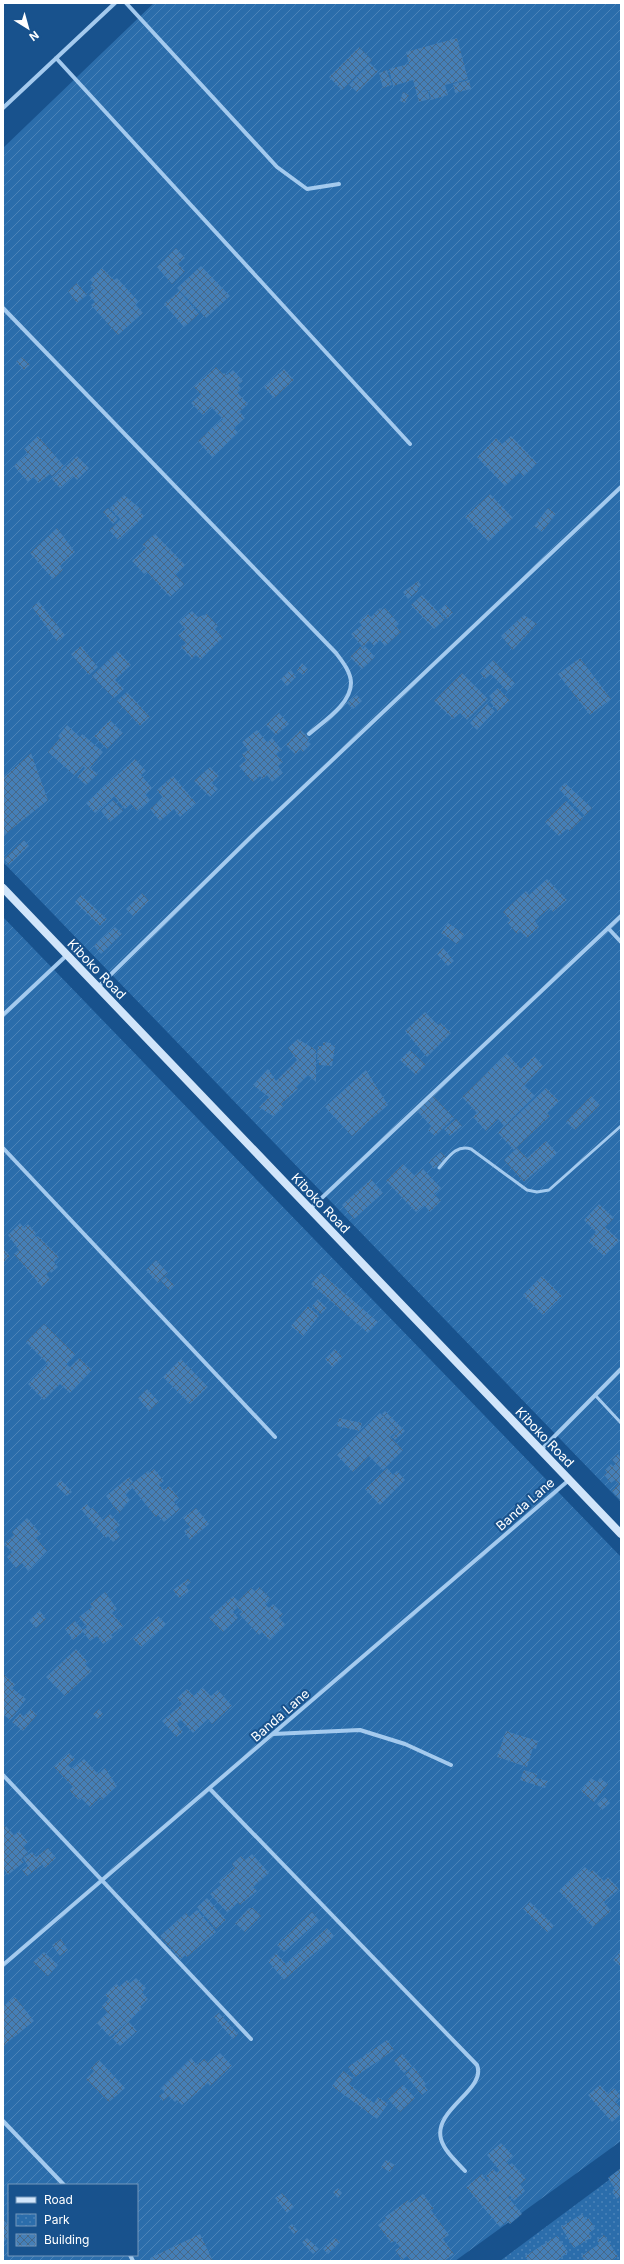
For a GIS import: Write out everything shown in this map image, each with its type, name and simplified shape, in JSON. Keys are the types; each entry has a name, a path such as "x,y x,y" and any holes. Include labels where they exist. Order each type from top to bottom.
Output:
{"street":[{"path":"3,108 115,3"},
{"path":"126,3 276,167 307,189 339,184"},
{"path":"56,58 410,444"},
{"path":"3,308 336,653 346,668 351,682 348,697 309,734"},
{"path":"98,987 252,836 621,488"},
{"name":"Kiboko Road","path":"3,888 621,1534"},
{"path":"310,1209 621,916"},
{"path":"608,928 621,942"},
{"path":"3,1015 67,954"},
{"path":"3,1148 275,1437"},
{"path":"541,1450 621,1369"},
{"name":"Banda Lane","path":"3,1965 569,1480"},
{"path":"273,1734 360,1730 405,1744 451,1765"},
{"path":"3,1775 101,1881 251,2038"},
{"path":"210,1788 477,2065 479,2071 478,2078 450,2110 441,2127 441,2139 447,2150 465,2171"},
{"path":"3,2121 63,2184"}],"lane":[{"path":"439,1168 458,1148 464,1147 471,1149 526,1190 537,1192 549,1190 621,1126"},
{"path":"595,1394 621,1423"}],"green space":[{"path":"154,3 621,3 621,1502 3,862 3,148"},
{"path":"3,917 621,1557 621,2141 455,2261 3,2261"},
{"path":"621,2171 621,2261 500,2261"}],"building":[{"path":"457,38 468,79 445,85 448,95 431,100 429,90 420,92 428,91 430,99 419,102 413,80 393,86 389,69 409,64 406,52"},
{"path":"359,47 372,60 342,90 329,77"},
{"path":"370,63 378,71 357,92 349,85"},
{"path":"387,70 392,85 383,88 379,73"},
{"path":"469,80 471,89 455,93 453,84"},
{"path":"403,92 409,95 405,103 400,101"},
{"path":"176,248 185,258 178,264 185,271 172,284 157,267"},
{"path":"201,266 230,296 206,318 177,288"},
{"path":"102,268 114,280 117,278 138,301 135,304 143,313 118,335 91,305 95,302 89,295 94,290 90,286 93,283 90,280"},
{"path":"77,283 87,295 77,303 68,291"},
{"path":"179,291 199,314 184,327 164,304"},
{"path":"22,357 30,365 24,370 16,362"},
{"path":"216,367 223,374 224,373 227,375 233,370 243,381 238,385 241,388 237,392 248,404 228,423 240,412 245,418 234,428 238,433 212,457 198,441 223,419 211,407 203,415 191,403 201,394 194,387"},
{"path":"284,369 294,380 274,398 264,387"},
{"path":"38,436 64,466 52,476 50,474 39,483 33,477 28,482 14,466 28,454 24,449"},
{"path":"511,436 537,463 523,476 520,472 505,486 477,457 496,438 502,444"},
{"path":"77,456 89,468 77,480 73,476 60,488 52,479"},
{"path":"490,494 513,518 488,541 465,517"},
{"path":"124,495 142,510 140,512 144,516 118,540 109,530 121,520 110,508"},
{"path":"108,508 118,519 113,524 103,512"},
{"path":"548,508 556,514 542,532 534,526"},
{"path":"57,528 75,552 60,566 63,570 53,579 30,553"},
{"path":"155,534 185,565 175,574 184,584 170,597 147,572 144,574 132,561 146,548 142,545"},
{"path":"418,581 421,585 417,589 418,591 408,599 403,592"},
{"path":"422,595 445,619 434,629 411,605"},
{"path":"39,602 65,635 57,641 32,607"},
{"path":"446,605 453,613 447,619 439,610"},
{"path":"380,608 382,610 385,608 399,624 396,626 401,632 385,646 380,640 374,646 370,641 363,647 351,634 362,625 359,622 368,614 371,617"},
{"path":"192,611 198,617 207,614 218,626 215,629 223,638 200,659 196,655 192,659 181,647 186,643 178,635 185,629 179,622"},
{"path":"524,615 537,624 513,650 501,636"},
{"path":"81,646 98,667 89,675 71,654"},
{"path":"361,646 363,649 365,646 375,657 362,669 350,657"},
{"path":"118,651 131,665 115,680 124,689 114,698 92,676"},
{"path":"580,658 611,699 590,715 558,674"},
{"path":"493,660 515,683 507,691 491,674 485,679 480,673"},
{"path":"302,663 308,669 303,675 297,670"},
{"path":"291,670 296,677 287,686 281,679"},
{"path":"462,673 488,699 467,720 460,713 453,719 434,701"},
{"path":"498,688 510,701 498,711 490,702 493,700 489,696"},
{"path":"127,692 150,717 140,726 117,701"},
{"path":"357,695 362,701 353,709 347,703"},
{"path":"487,704 495,711 477,730 470,723"},
{"path":"279,713 289,724 276,735 266,725"},
{"path":"110,720 123,733 107,749 94,736"},
{"path":"67,725 80,737 82,734 103,752 90,768 98,774 86,785 77,777 85,768 83,766 74,775 48,752 60,738 58,736"},
{"path":"257,730 267,742 272,738 282,750 276,754 283,762 278,766 283,773 272,782 267,775 263,779 260,776 253,782 239,766 246,760 242,754 248,750 242,742"},
{"path":"301,730 309,738 307,741 311,744 303,752 300,749 295,754 286,745"},
{"path":"31,753 48,800 3,836 3,778"},
{"path":"135,759 146,771 141,775 152,788 145,794 150,800 137,811 131,804 125,809 114,796 95,813 86,803"},
{"path":"210,767 219,776 212,783 218,789 210,797 194,781"},
{"path":"173,776 196,803 180,817 174,809 160,821 150,809 163,798 157,790"},
{"path":"565,783 592,808 585,816 559,789"},
{"path":"113,800 123,811 110,822 101,811"},
{"path":"566,801 583,818 570,831 567,829 559,836 545,822"},
{"path":"24,840 29,846 9,865 4,859"},
{"path":"547,879 567,900 553,912 550,908 540,916 535,921 539,927 527,938 520,931 517,934 507,922 510,920 503,912 526,891 529,895"},
{"path":"142,893 149,901 133,916 126,909"},
{"path":"81,895 107,919 100,926 75,902"},
{"path":"448,923 464,934 457,944 441,933"},
{"path":"115,927 122,934 101,954 94,946"},
{"path":"443,948 454,961 448,966 437,954"},
{"path":"425,1012 438,1025 441,1023 451,1033 427,1057 405,1031"},
{"path":"298,1039 316,1050 316,1082 308,1075 296,1087 298,1089 281,1104 283,1106 273,1116 259,1107 269,1097 253,1085 268,1069 276,1081 297,1060 288,1048"},
{"path":"323,1042 331,1043 331,1045 335,1046 332,1066 319,1065 319,1060 317,1060 318,1046 323,1046"},
{"path":"410,1050 426,1065 416,1075 400,1060"},
{"path":"507,1054 521,1069 534,1056 543,1066 524,1085 535,1096 504,1126 498,1119 486,1131 473,1117 477,1113 462,1097"},
{"path":"366,1070 388,1105 352,1136 325,1107"},
{"path":"546,1088 559,1101 547,1113 550,1116 514,1150 498,1133"},
{"path":"433,1096 454,1118 435,1136 428,1130 431,1126 417,1111"},
{"path":"591,1096 600,1105 575,1130 566,1122"},
{"path":"456,1119 462,1126 450,1136 444,1129"},
{"path":"546,1141 557,1153 524,1182 504,1160 517,1148 527,1158"},
{"path":"441,1152 447,1159 434,1169 429,1162"},
{"path":"403,1164 415,1176 423,1169 441,1188 434,1194 441,1201 430,1212 424,1205 416,1212 386,1181"},
{"path":"371,1179 383,1193 354,1219 342,1205"},
{"path":"599,1204 614,1218 605,1227 619,1240 604,1256 588,1241 596,1232 584,1220"},
{"path":"20,1223 24,1228 28,1224 36,1233 34,1235 36,1237 38,1236 59,1257 54,1262 58,1267 51,1273 50,1271 46,1274 50,1279 42,1287 14,1254 19,1250 8,1235"},
{"path":"3,1248 10,1256 3,1263"},
{"path":"156,1260 168,1273 158,1283 146,1270"},
{"path":"321,1273 378,1322 368,1333 311,1284"},
{"path":"542,1276 562,1296 543,1315 523,1295"},
{"path":"166,1277 174,1285 169,1290 161,1281"},
{"path":"318,1299 327,1308 321,1314 312,1306"},
{"path":"308,1306 319,1316 303,1336 291,1326"},
{"path":"44,1324 75,1354 66,1364 70,1367 79,1358 92,1370 70,1393 60,1384 44,1400 28,1384 48,1364 26,1342"},
{"path":"335,1349 342,1357 332,1367 325,1359"},
{"path":"181,1359 208,1387 190,1404 163,1377"},
{"path":"147,1389 159,1402 149,1411 138,1398"},
{"path":"385,1411 405,1431 395,1440 392,1437 398,1431 382,1414"},
{"path":"380,1413 397,1431 390,1437 403,1450 383,1470 369,1456 353,1472 337,1455"},
{"path":"339,1418 362,1423 360,1431 337,1426"},
{"path":"618,1454 621,1458 620,1500 612,1491 619,1484 615,1480 611,1483 604,1475 607,1473 605,1470 611,1464 614,1467 616,1464 612,1460"},
{"path":"387,1468 393,1475 397,1471 405,1480 380,1505 365,1489"},
{"path":"154,1469 164,1481 159,1485 164,1490 169,1486 179,1498 174,1502 180,1509 164,1522 158,1515 156,1517 130,1485 148,1471 149,1473"},
{"path":"129,1477 133,1482 128,1483 132,1488 125,1494 130,1500 119,1513 106,1496"},
{"path":"61,1480 72,1492 67,1496 56,1485"},
{"path":"87,1504 91,1509 93,1508 103,1520 110,1514 120,1525 110,1534 116,1530 120,1537 113,1542 108,1536 106,1538 96,1527 101,1521 95,1526 81,1509"},
{"path":"196,1508 209,1524 190,1540 184,1531 190,1527 183,1518"},
{"path":"27,1518 41,1534 36,1538 47,1551 28,1571 22,1563 16,1568 7,1557 12,1552 4,1544 14,1535 12,1532"},
{"path":"188,1579 191,1582 186,1586 189,1591 179,1598 173,1590"},
{"path":"259,1587 270,1598 265,1604 269,1608 273,1604 283,1614 279,1618 285,1624 269,1640 262,1632 259,1635 239,1614 242,1612 234,1604 237,1608 233,1612 238,1618 223,1632 209,1618 233,1596 238,1601 251,1588 255,1591"},
{"path":"105,1592 117,1609 112,1613 123,1626 111,1635 113,1637 103,1644 97,1636 90,1641 83,1632 73,1640 65,1629 75,1621 83,1630 87,1627 79,1617 92,1607 90,1604"},
{"path":"40,1611 46,1619 36,1628 29,1620"},
{"path":"158,1616 166,1624 141,1647 133,1639"},
{"path":"76,1649 87,1661 85,1664 92,1671 65,1696 46,1677"},
{"path":"3,1674 15,1684 12,1688 26,1699 10,1720 3,1714"},
{"path":"203,1688 211,1696 218,1690 232,1706 212,1724 208,1719 193,1733 181,1720 177,1724 183,1732 177,1737 162,1721 182,1704 177,1698 187,1689 194,1696"},
{"path":"31,1709 37,1715 23,1731 12,1722 20,1713 24,1717"},
{"path":"99,1709 103,1714 98,1719 93,1714"},
{"path":"506,1731 538,1741 536,1749 533,1748 527,1767 497,1757"},
{"path":"69,1753 75,1759 68,1765 72,1769 84,1759 98,1774 105,1768 117,1786 102,1800 100,1797 90,1807 81,1798 78,1800 69,1790 73,1787 54,1767"},
{"path":"524,1770 537,1774 536,1778 548,1781 545,1788 520,1780"},
{"path":"591,1778 597,1782 600,1778 608,1784 594,1802 581,1791"},
{"path":"605,1797 610,1803 602,1810 597,1804"},
{"path":"6,1826 14,1835 19,1831 28,1842 23,1846 28,1853 21,1859 24,1862 8,1875 3,1868 3,1828"},
{"path":"48,1848 56,1858 45,1868 39,1860 42,1865 27,1876 22,1870 28,1866 23,1858 32,1852 36,1857"},
{"path":"252,1854 269,1873 253,1887 257,1891 240,1905 238,1902 227,1912 210,1894 221,1885 219,1882 235,1868 232,1864 241,1856 245,1860"},
{"path":"585,1867 590,1872 593,1870 604,1881 608,1877 619,1889 604,1902 611,1911 593,1927 559,1891"},
{"path":"207,1898 226,1920 216,1929 197,1907"},
{"path":"530,1902 554,1926 547,1932 523,1909"},
{"path":"249,1908 253,1908 261,1916 245,1932 235,1923"},
{"path":"197,1910 216,1932 187,1957 185,1955 180,1959 160,1936 186,1913 189,1917"},
{"path":"312,1912 319,1920 284,1952 277,1945"},
{"path":"327,1928 334,1936 284,1980 268,1961 276,1953 286,1964"},
{"path":"61,1939 68,1950 60,1956 52,1945"},
{"path":"621,1951 621,1967 613,1960"},
{"path":"44,1952 58,1965 48,1976 33,1962"},
{"path":"136,1978 146,1988 142,1992 148,1999 140,2007 142,2009 110,2037 97,2023 108,2013 102,2006 109,1999 105,1995 117,1984 119,1987 127,1980 130,1983"},
{"path":"15,1997 34,2021 3,2046 3,2006"},
{"path":"219,2013 238,2034 233,2039 214,2017"},
{"path":"129,2022 137,2031 120,2046 112,2038"},
{"path":"387,2040 394,2050 355,2077 348,2067"},
{"path":"220,2053 232,2066 210,2086 208,2083 182,2105 177,2100 175,2102 169,2096 163,2101 159,2096 165,2092 161,2088 191,2058 197,2065 204,2059 208,2063"},
{"path":"402,2054 412,2066 404,2073 394,2061"},
{"path":"99,2060 125,2088 109,2102 86,2079 94,2071 91,2068"},
{"path":"414,2067 426,2084 424,2085 428,2090 422,2095 405,2074"},
{"path":"343,2071 353,2078 349,2084 374,2103 378,2097 388,2104 377,2119 332,2086"},
{"path":"403,2085 415,2098 400,2112 388,2099"},
{"path":"600,2085 608,2094 614,2088 621,2096 615,2102 621,2108 621,2114 612,2122 588,2095"},
{"path":"501,2143 513,2156 506,2162 509,2165 512,2163 526,2179 520,2184 525,2191 514,2201 510,2196 508,2197 522,2214 510,2224 507,2221 500,2227 466,2187 482,2174 488,2182 489,2180 486,2176 493,2169 497,2173 500,2171 487,2155"},
{"path":"386,2160 395,2165 390,2172 381,2167"},
{"path":"621,2168 621,2195 617,2199 612,2192 615,2189 608,2178"},
{"path":"338,2188 342,2193 338,2198 333,2192"},
{"path":"282,2193 294,2207 287,2213 275,2198"},
{"path":"423,2194 434,2209 431,2210 449,2235 443,2239 454,2254 444,2261 411,2261 407,2256 402,2260 395,2250 400,2247 395,2241 391,2243 378,2225 386,2219 385,2217 408,2200 410,2203"},
{"path":"582,2214 586,2220 589,2218 595,2229 589,2233 592,2237 574,2248 561,2227"},
{"path":"3,2218 8,2225 8,2237 3,2243"},
{"path":"292,2224 298,2231 294,2234 288,2227"},
{"path":"200,2234 213,2261 151,2261 150,2258"},
{"path":"604,2235 618,2256 611,2261 585,2261 581,2256 599,2244 597,2240"},
{"path":"557,2236 568,2252 557,2261 528,2261 525,2256"},
{"path":"307,2238 319,2249 313,2254 302,2242"},
{"path":"335,2238 340,2242 328,2254 323,2249"}]}
